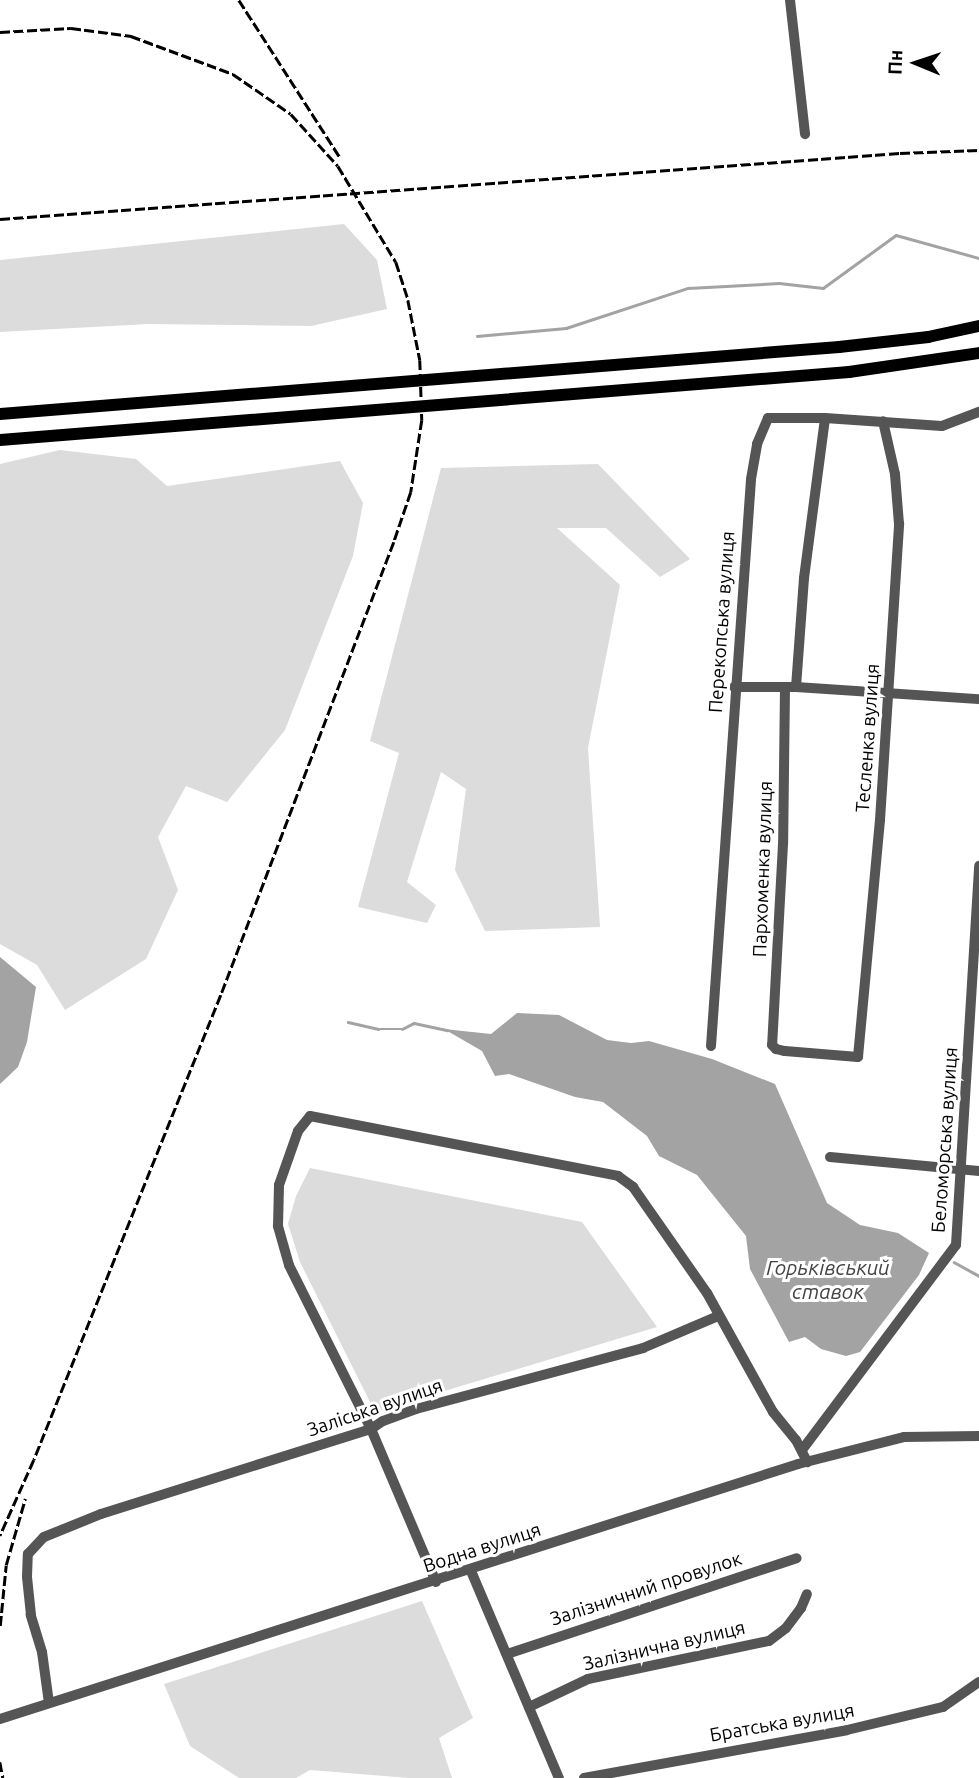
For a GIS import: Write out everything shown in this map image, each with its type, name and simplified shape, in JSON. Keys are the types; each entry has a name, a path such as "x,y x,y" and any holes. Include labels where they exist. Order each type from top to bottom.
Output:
{"main road":[{"path":"0,414 839,347 883,343 979,326"},
{"path":"0,440 849,372 893,368 979,353"}],"street":[{"path":"790,0 805,134"},
{"name":"Перекопська вулиця","path":"711,1045 734,687 751,479 757,444 768,418 824,418 942,426 979,412"},
{"name":"Пархоменка вулиця","path":"824,418 791,687 772,1045 776,1049 858,1057"},
{"name":"Тесленка вулиця","path":"858,1057 862,1049 899,524 895,474 883,421"},
{"path":"734,687 791,687 979,699"},
{"name":"Беломорська вулиця","path":"802,1450 956,1245 979,866"},
{"path":"436,1582 371,1429 289,1265 278,1226 279,1185 299,1131 310,1116 618,1176 633,1187 707,1293 773,1412 802,1450 807,1462"},
{"path":"830,1157 979,1171"},
{"name":"Заліська вулиця","path":"49,1703 42,1652 31,1615 27,1577 28,1555 44,1537 101,1514 371,1429 383,1421 416,1409 643,1348 718,1316"},
{"name":"Водна вулиця","path":"0,1719 807,1462 904,1437 979,1436"},
{"name":"Залізничний провулок","path":"506,1654 797,1558"},
{"path":"471,1571 559,1778"},
{"name":"Залізнична вулиця","path":"528,1707 588,1679 769,1641 786,1628 807,1594"},
{"name":"Братська вулиця","path":"584,1778 847,1730 919,1713 943,1707 979,1682"}],"shaded area":[{"path":"344,224 377,260 387,309 311,326 148,324 0,332 0,260"},
{"path":"60,450 136,459 167,486 340,461 363,503 353,556 285,730 227,802 186,786 158,837 178,890 146,959 65,1010 37,965 0,944 0,464"},
{"path":"598,464 690,559 660,577 606,528 557,528 620,585 588,748 600,927 485,931 455,870 466,789 441,772 407,882 436,905 427,923 358,907 399,753 370,741 441,468"},
{"path":"310,1168 582,1222 657,1327 375,1412 300,1262 288,1224 296,1196"},
{"path":"422,1601 473,1718 439,1738 452,1778 409,1778 310,1770 296,1778 239,1778 190,1746 164,1684"}],"water":[{"path":"0,957 36,987 27,1042 18,1067 0,1084"},
{"name":"Горьківський ставок","path":"517,1013 559,1015 607,1040 631,1043 649,1041 712,1059 775,1084 827,1203 860,1225 898,1233 929,1253 919,1275 860,1352 846,1356 821,1349 805,1337 789,1342 750,1269 746,1236 697,1175 659,1156 647,1136 603,1102 575,1097 509,1074 495,1076 482,1051 444,1029 491,1034"}],"waterway":[{"path":"477,336 566,328 688,288 779,283 823,288 896,235 979,258"},
{"path":"348,1022 378,1029 402,1029 414,1023 447,1030"},
{"path":"954,1262 979,1276"}],"railway":[{"path":"239,0 341,159"},
{"path":"0,32 71,28 131,36 233,74 291,114 338,166 396,262 408,300 420,360 422,420 411,492 394,542 221,995 34,1460 0,1536"},
{"path":"0,219 900,153 979,150"},
{"path":"0,1626 6,1565 25,1499"},
{"path":"0,1762 3,1778"}]}
